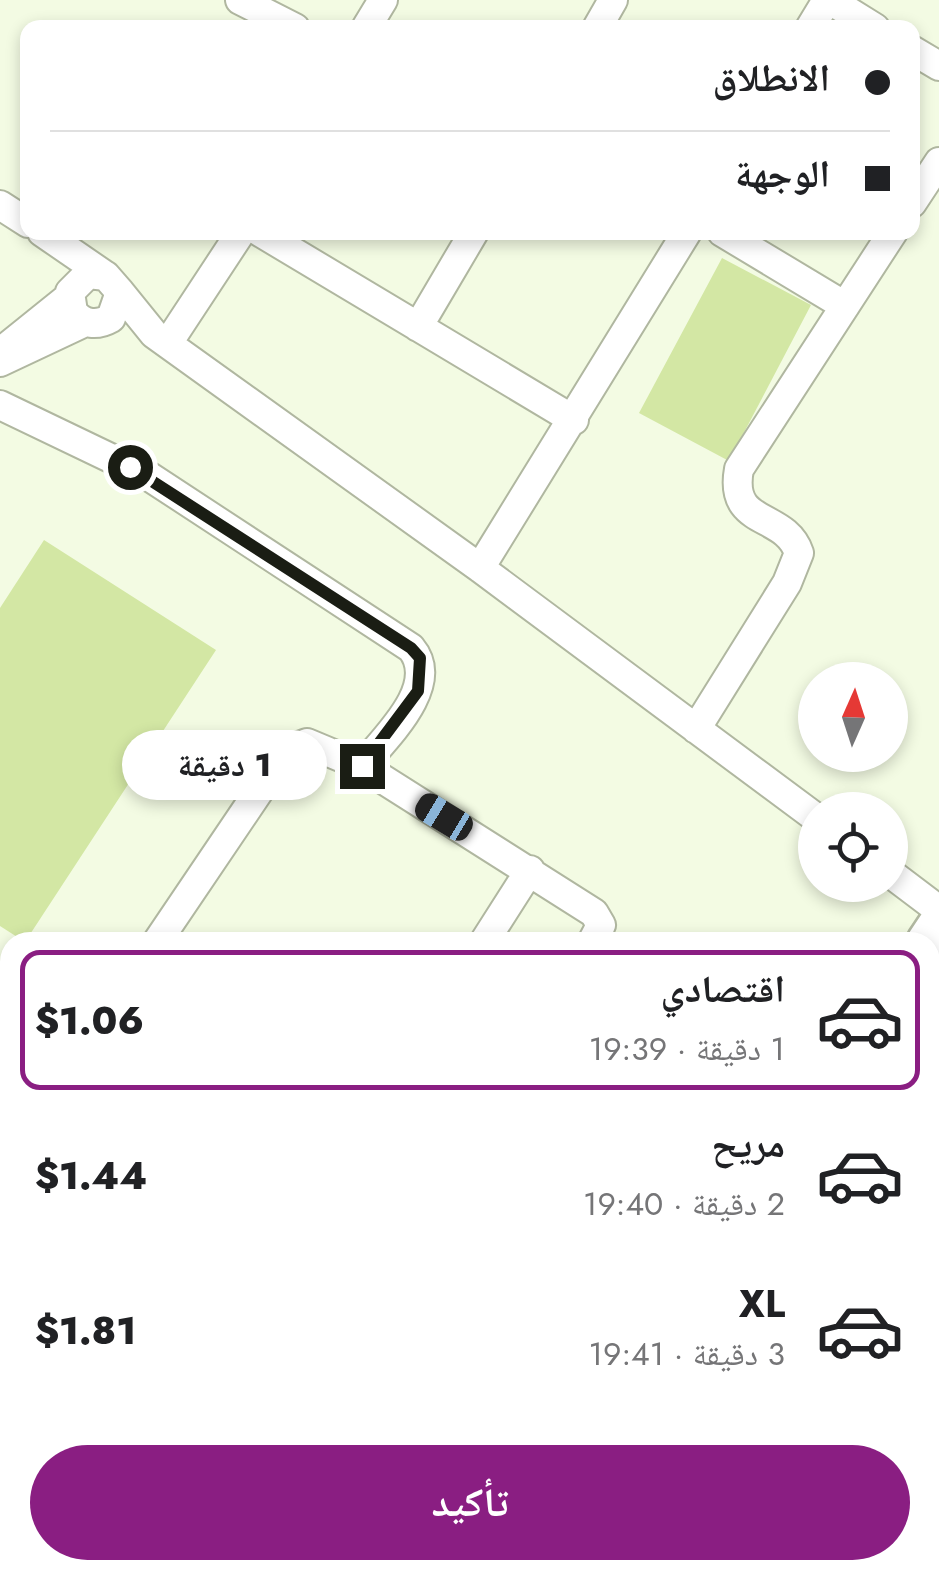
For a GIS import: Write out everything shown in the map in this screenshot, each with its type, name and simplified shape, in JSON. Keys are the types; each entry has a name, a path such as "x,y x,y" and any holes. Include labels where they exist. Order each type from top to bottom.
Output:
{"street":[{"path":"240,0 279,20"},
{"path":"828,0 862,20"},
{"path":"920,191 939,162"},
{"path":"53,240 73,312 94,323 161,339"},
{"path":"53,240 113,284 161,339 480,568 798,805"},
{"path":"161,339 236,240"},
{"path":"273,240 574,420"},
{"path":"418,327 469,240"},
{"path":"480,568 682,240"},
{"path":"735,240 846,306"},
{"path":"696,729 787,582 799,553 791,537 746,510 737,496 739,469 888,240"},
{"path":"0,354 70,295 88,274 113,284"},
{"path":"0,362 117,311 113,284"},
{"path":"0,405 150,477 411,648 422,666 418,691 362,766"},
{"path":"165,932 286,751 307,742 362,766 530,870 600,919 595,932"},
{"path":"490,932 530,870"},
{"path":"908,887 939,910"}],"green space":[{"path":"722,258 811,305 729,461 639,413"},
{"path":"44,540 216,650 32,932 9,932 0,926 0,608"}],"route":[{"path":"130,467 411,648 420,658 418,691 362,766"}]}
